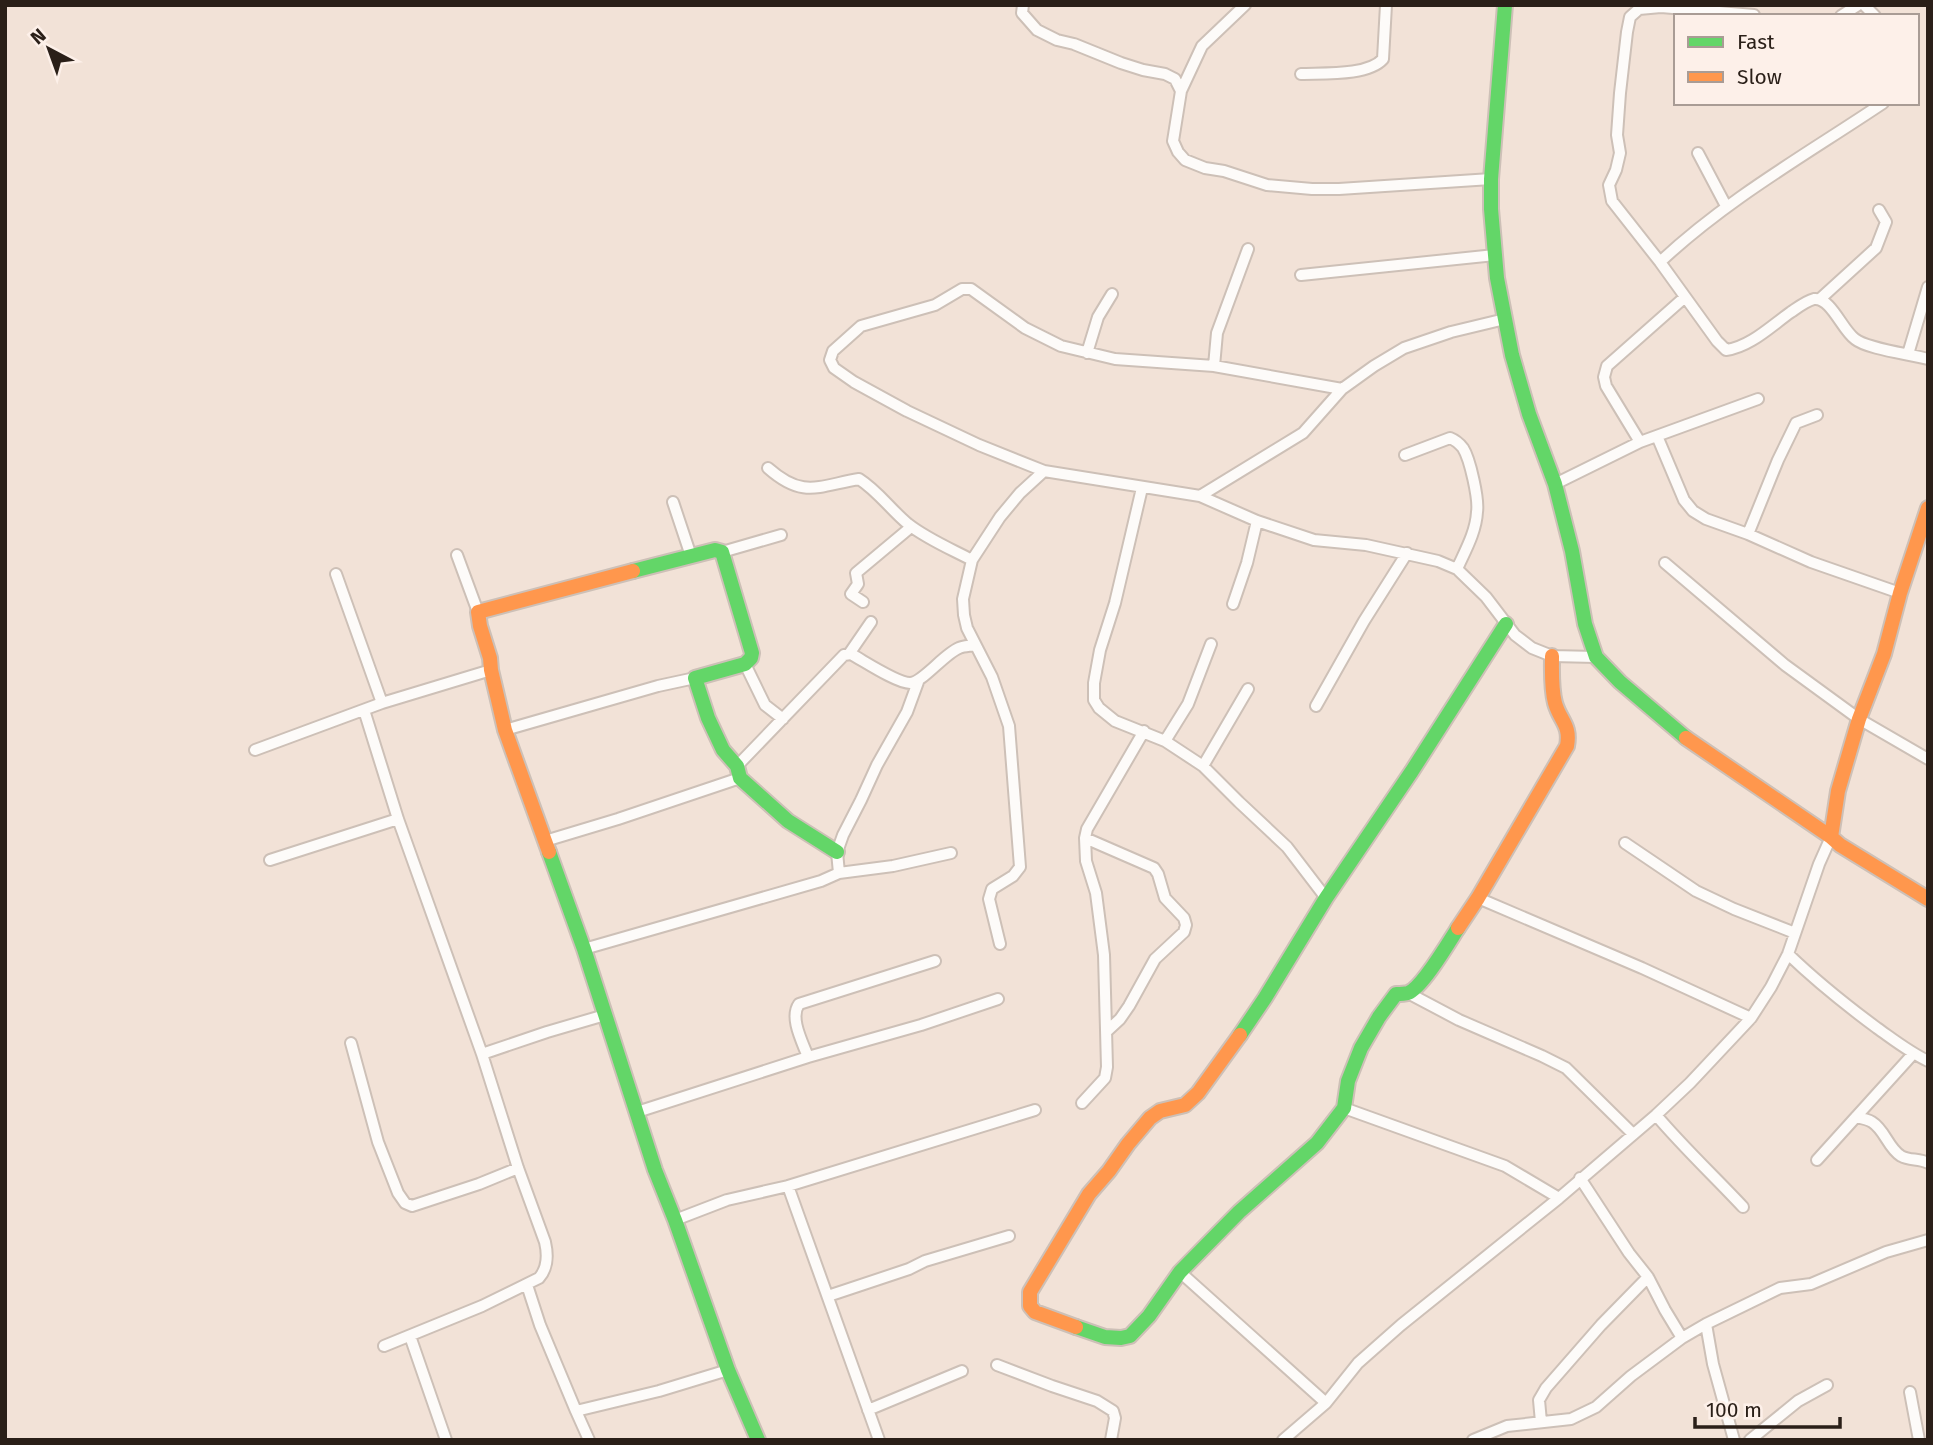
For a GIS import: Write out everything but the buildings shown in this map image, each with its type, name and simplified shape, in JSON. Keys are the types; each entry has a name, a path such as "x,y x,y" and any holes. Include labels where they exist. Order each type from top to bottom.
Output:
{"street":[{"path":"1023,5 1022,13 1037,30 1107,58 1165,74 1175,79 1181,91"},
{"path":"1245,5 1202,47 1181,91 1173,141 1185,160 1267,184 1312,189 1491,179"},
{"path":"1301,74 1342,72 1378,65 1383,59 1386,5"},
{"path":"1505,5 1491,179 1497,278 1512,355 1529,414 1555,484 1572,551 1585,624 1596,657 1620,682 1678,732 1840,845 1928,899"},
{"path":"1745,14 1661,7 1639,9 1630,17 1620,93 1620,153 1609,185 1612,201 1726,350 1743,346 1797,308 1812,299 1820,299 1829,304 1844,329 1857,341 1928,359"},
{"path":"1660,262 1726,206 1880,105"},
{"path":"1698,153 1726,206"},
{"path":"1820,299 1876,248 1886,222 1879,210"},
{"path":"1214,366 1217,333 1248,249"},
{"path":"1301,275 1495,255"},
{"path":"1908,354 1928,287"},
{"path":"1342,389 1214,366 1115,359 1061,346 1025,328 971,289 962,289 934,305 861,326 833,351 830,360 834,368 854,382 942,428 979,446 1044,471 1200,496 1257,521 1314,540 1366,545 1438,561 1457,569 1486,597 1515,635 1532,648 1552,656 1596,657"},
{"path":"1087,353 1098,317 1112,295"},
{"path":"1640,442 1606,386 1604,377 1607,366 1685,298"},
{"path":"1200,496 1303,433 1342,389 1405,348 1451,332 1505,319"},
{"path":"1555,484 1640,442 1758,399"},
{"path":"1748,534 1796,424 1817,415"},
{"path":"1657,436 1685,500 1693,511 1706,519 1811,562 1900,593"},
{"path":"1405,455 1450,438 1464,449 1474,480 1478,511 1471,538 1457,569"},
{"path":"768,468 780,479 806,489 859,479 875,489 883,502 911,527 972,560"},
{"path":"1000,944 989,899 992,889 1013,876 1020,867 1009,726 992,677 967,628 963,607 972,560 1000,517 1020,493 1044,471"},
{"path":"1142,488 1115,603 1100,650 1094,699 1100,708 1115,720 1165,741 1203,766 1287,847 1326,898"},
{"path":"673,502 691,556"},
{"path":"1283,1440 1326,1404 1358,1363 1401,1325 1559,1198 1656,1115 1751,1018 1788,954 1831,837 1838,791 1859,719 1884,654 1900,593 1928,508"},
{"path":"1233,604 1257,521"},
{"path":"863,602 851,594 858,584 856,573 911,527"},
{"path":"478,612 781,535"},
{"path":"505,730 745,664 752,653 722,552"},
{"path":"1316,706 1364,621 1407,553"},
{"path":"457,555 491,658 491,670 505,730 584,949 655,1170 728,1370 758,1440"},
{"path":"1665,563 1785,665 1859,719 1928,759"},
{"path":"336,574 382,703"},
{"path":"849,654 871,622"},
{"path":"1506,624 1412,771 1326,898 1265,998 1198,1093 1185,1105 1160,1111 1150,1118 1089,1194 1030,1292 1030,1306 1035,1312 1105,1337 1130,1336 1180,1272 1239,1212 1317,1143 1344,1108 1343,1099 1364,1043 1392,998 1415,988 1429,971 1478,898 1567,746 1570,736 1567,723 1554,702 1552,656"},
{"path":"1165,741 1188,704 1211,644"},
{"path":"839,873 837,852 843,835 877,765 907,712 918,682 942,659 959,648 975,645"},
{"path":"545,841 618,819 738,772 783,719 844,655 851,654 909,684 918,682"},
{"path":"745,664 765,705 783,719"},
{"path":"255,750 382,703 491,670"},
{"path":"695,678 723,750 738,772 788,821 837,852"},
{"path":"1203,766 1248,689"},
{"path":"364,710 398,819 482,1054 548,1255 544,1272 527,1285 384,1346"},
{"path":"1082,1103 1105,1077 1107,1067 1104,955 1096,893 1086,860 1085,838 1087,829 1144,732"},
{"path":"270,860 398,819"},
{"path":"1085,838 1154,868 1165,898 1184,918 1186,925 1184,932 1155,959 1129,1006 1107,1031"},
{"path":"1625,843 1696,891 1795,933"},
{"path":"584,949 821,881 839,873 893,866 951,853"},
{"path":"1478,898 1751,1018"},
{"path":"1788,954 1854,1011 1913,1054 1928,1061"},
{"path":"808,1058 795,1019 795,1010 799,1004 934,961"},
{"path":"1408,993 1459,1020 1566,1068 1633,1134"},
{"path":"637,1112 998,999"},
{"path":"482,1054 605,1015"},
{"path":"351,1043 378,1142 398,1193 405,1203 412,1206 518,1168"},
{"path":"1817,1160 1913,1054"},
{"path":"1344,1108 1504,1166 1559,1198"},
{"path":"675,1220 727,1200 788,1186 1035,1110"},
{"path":"1656,1115 1743,1207"},
{"path":"1856,1116 1871,1121 1879,1128 1901,1156 1921,1159 1928,1163"},
{"path":"1580,1178 1648,1277 1682,1338"},
{"path":"788,1186 880,1440"},
{"path":"828,1296 925,1261 1009,1236"},
{"path":"1473,1440 1507,1426 1571,1419 1596,1407 1631,1376 1682,1338 1706,1324 1780,1288 1811,1284 1886,1252 1928,1240"},
{"path":"1180,1272 1326,1404"},
{"path":"1541,1422 1539,1400 1546,1388 1601,1325 1648,1277"},
{"path":"527,1285 540,1325 589,1440"},
{"path":"1706,1324 1713,1364 1734,1440"},
{"path":"410,1336 446,1440"},
{"path":"997,1365 1105,1406 1112,1411 1115,1418 1111,1440"},
{"path":"576,1411 659,1391 728,1370"},
{"path":"868,1410 962,1371"},
{"path":"1750,1440 1798,1401 1828,1385"},
{"path":"1910,1392 1919,1440"}],"traffic: fast":[{"path":"1505,5 1491,209 1497,278 1512,355 1529,414 1555,484 1572,551 1585,624 1596,657 1620,682 1686,738"},
{"path":"633,571 715,550 722,552 752,653 745,664 695,678 708,718 723,750 737,766 740,778 788,821 837,852"},
{"path":"1240,1035 1326,898 1412,771 1506,624"},
{"path":"549,852 584,949 655,1170 728,1370 758,1440"},
{"path":"1076,1327 1105,1337 1130,1336 1149,1316 1180,1272 1239,1212 1317,1143 1344,1108 1348,1081 1361,1048 1379,1017 1396,994 1408,993 1420,983 1458,928"}],"traffic: slow":[{"path":"1831,837 1838,791 1859,719 1884,654 1900,593 1928,508"},
{"path":"549,852 505,730 478,612 633,571"},
{"path":"1458,928 1567,746 1566,728 1554,697 1552,656"},
{"path":"1686,738 1840,845 1928,899"},
{"path":"1076,1327 1035,1312 1030,1306 1030,1292 1089,1194 1128,1144 1150,1118 1160,1111 1185,1105 1198,1093 1240,1035"}]}
